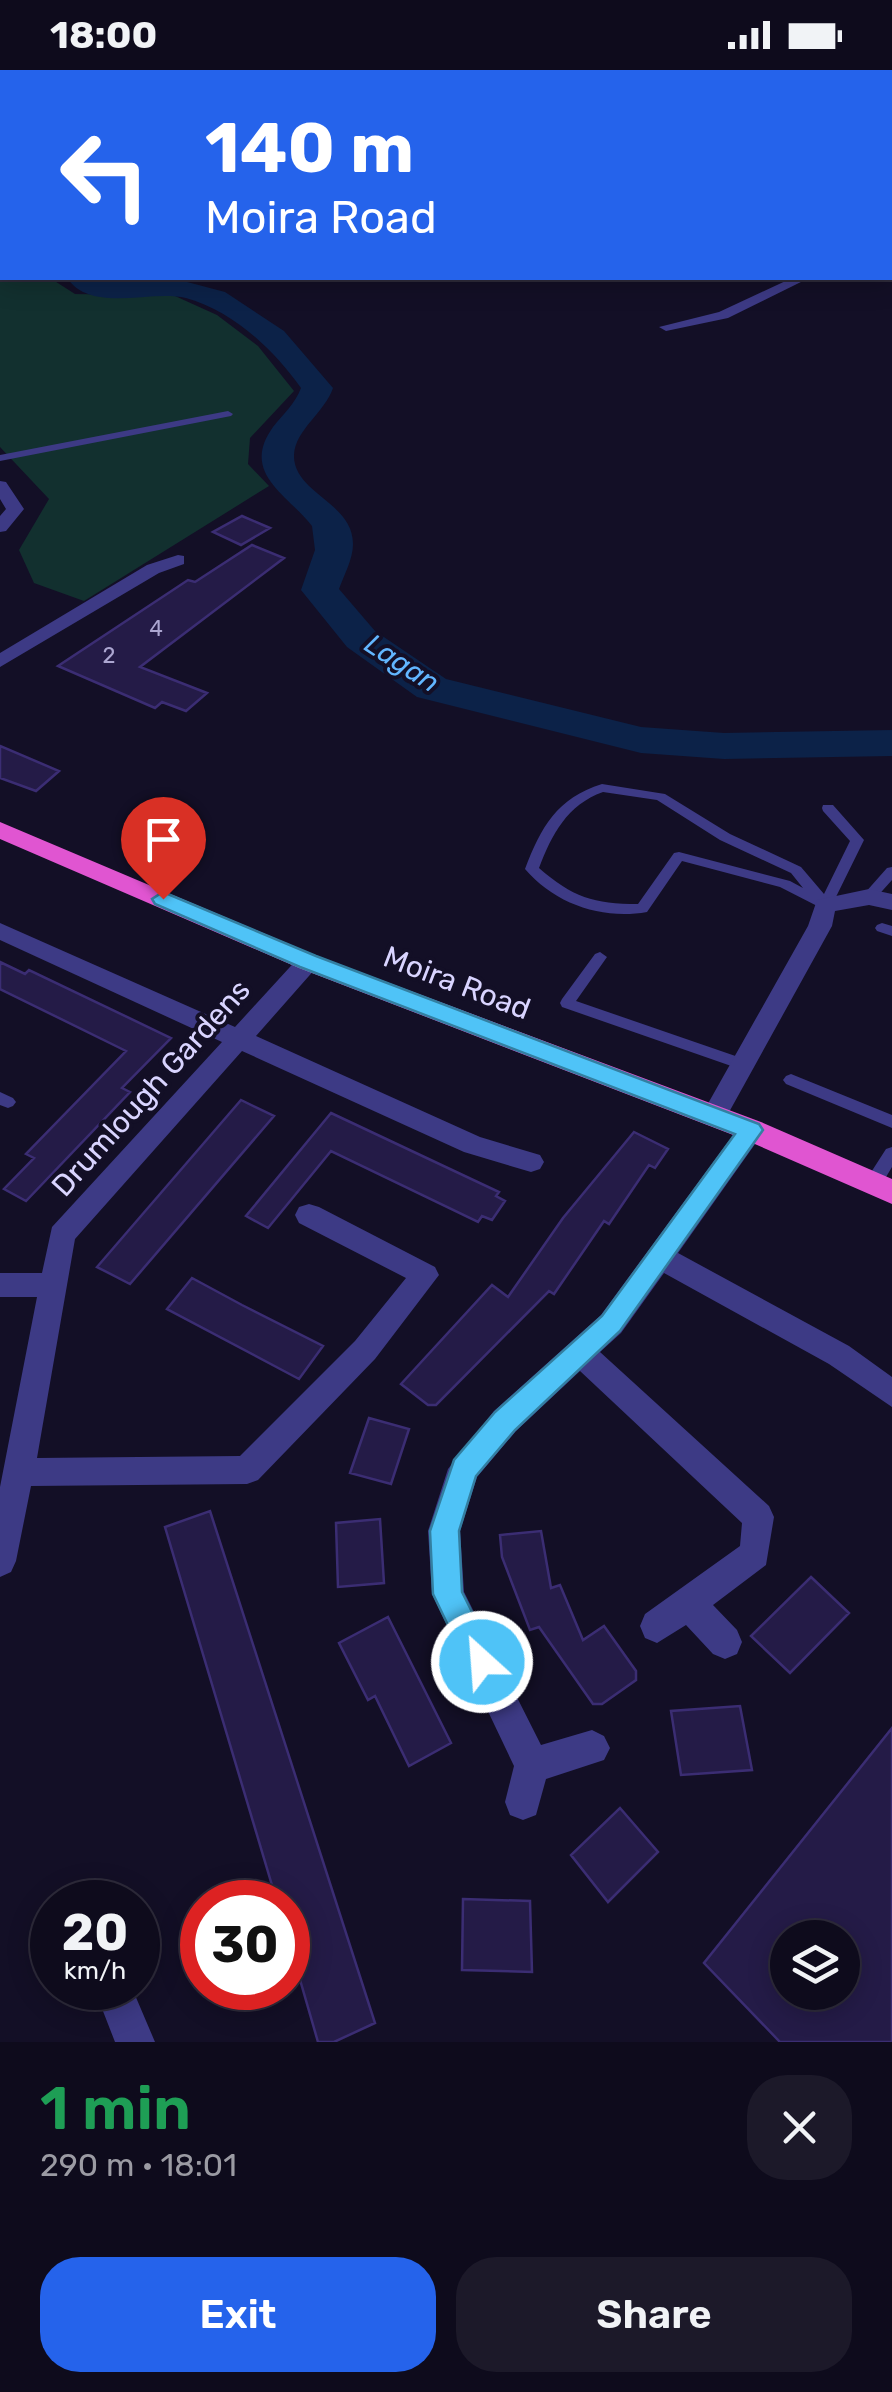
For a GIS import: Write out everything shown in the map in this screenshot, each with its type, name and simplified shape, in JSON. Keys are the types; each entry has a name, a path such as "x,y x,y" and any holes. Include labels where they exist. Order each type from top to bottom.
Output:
{"highway":[{"name":"Moira Road","path":"0,830 308,962 751,1130 883,1187"}],"street":[{"path":"666,327 723,315 798,280"},
{"path":"0,486 14,509 0,527"},
{"path":"0,661 153,569 178,560"},
{"path":"714,1116 820,926 825,906 881,900"},
{"path":"0,931 473,1145 531,1162"},
{"name":"Drumlough Gardens","path":"0,1561 20,1472 62,1235 308,962"},
{"path":"523,1802 532,1765 448,1594 444,1531 464,1469 505,1421 611,1324 751,1130"},
{"path":"20,1472 246,1470 365,1350 424,1274 309,1215"},
{"path":"662,1258 824,1346 892,1394"},
{"path":"0,1285 54,1285"},
{"path":"581,1353 758,1517 755,1554 657,1626"},
{"path":"689,1604 725,1642"},
{"path":"532,1765 592,1748"},
{"path":"122,2010 135,2042"}],"lane":[{"path":"0,458 228,414"},
{"path":"602,788 660,798 715,832 796,870 825,906 784,884 680,856 642,909 596,910 561,896 532,869 558,815 576,795 602,788"},
{"path":"825,906 858,840 828,808"},
{"path":"881,900 892,870"},
{"path":"600,958 567,1004 742,1064"},
{"path":"791,1080 892,1122"},
{"path":"883,1187 892,1153"}],"green space":[{"path":"0,280 53,280 75,294 175,296 217,315 258,346 294,391 250,438 248,464 269,486 84,601 34,583 19,550 49,499 0,447"}],"building":[{"path":"242,516 270,528 241,545 213,532"},
{"path":"252,545 284,558 140,667 207,693 186,711 162,702 155,708 58,666 188,580 195,582"},
{"path":"0,746 59,771 36,791 0,778"},
{"path":"0,962 25,974 29,970 171,1038 122,1088 130,1092 26,1201 4,1189 34,1158 26,1154 126,1051 0,989"},
{"path":"241,1100 274,1116 130,1284 97,1267"},
{"path":"331,1113 499,1192 496,1196 505,1201 492,1220 482,1216 478,1222 331,1151 268,1228 246,1216"},
{"path":"634,1132 668,1149 655,1168 649,1165 609,1224 604,1221 554,1294 549,1291 436,1405 428,1405 401,1384 492,1285 508,1297 563,1218"},
{"path":"192,1278 323,1346 299,1379 167,1309"},
{"path":"369,1418 409,1429 391,1484 350,1473"},
{"path":"210,1511 375,2023 334,2042 318,2042 309,2010 310,1880 270,1880 165,1527"},
{"path":"380,1519 384,1583 338,1587 336,1523"},
{"path":"541,1531 551,1588 560,1585 583,1640 604,1626 636,1671 636,1680 602,1704 593,1704 539,1627 530,1630 502,1557 500,1535"},
{"path":"811,1577 849,1613 790,1673 751,1636"},
{"path":"388,1617 451,1743 409,1766 375,1696 368,1700 339,1643"},
{"path":"740,1706 752,1770 681,1775 671,1711"},
{"path":"892,1728 892,2042 780,2042 704,1963"},
{"path":"620,1808 658,1852 608,1902 571,1855"},
{"path":"463,1899 530,1901 532,1972 462,1970"}],"waterway":[{"name":"Lagan","path":"84,280 101,287 125,289 172,287 215,299 255,322 304,370 317,388 314,398 282,438 277,459 285,481 323,515 334,538 320,590 361,639 432,688 641,740 724,746 892,743"}],"route":[{"path":"163,899 308,962 751,1130 611,1324 505,1421 464,1469 444,1531 448,1594 482,1662"}]}
